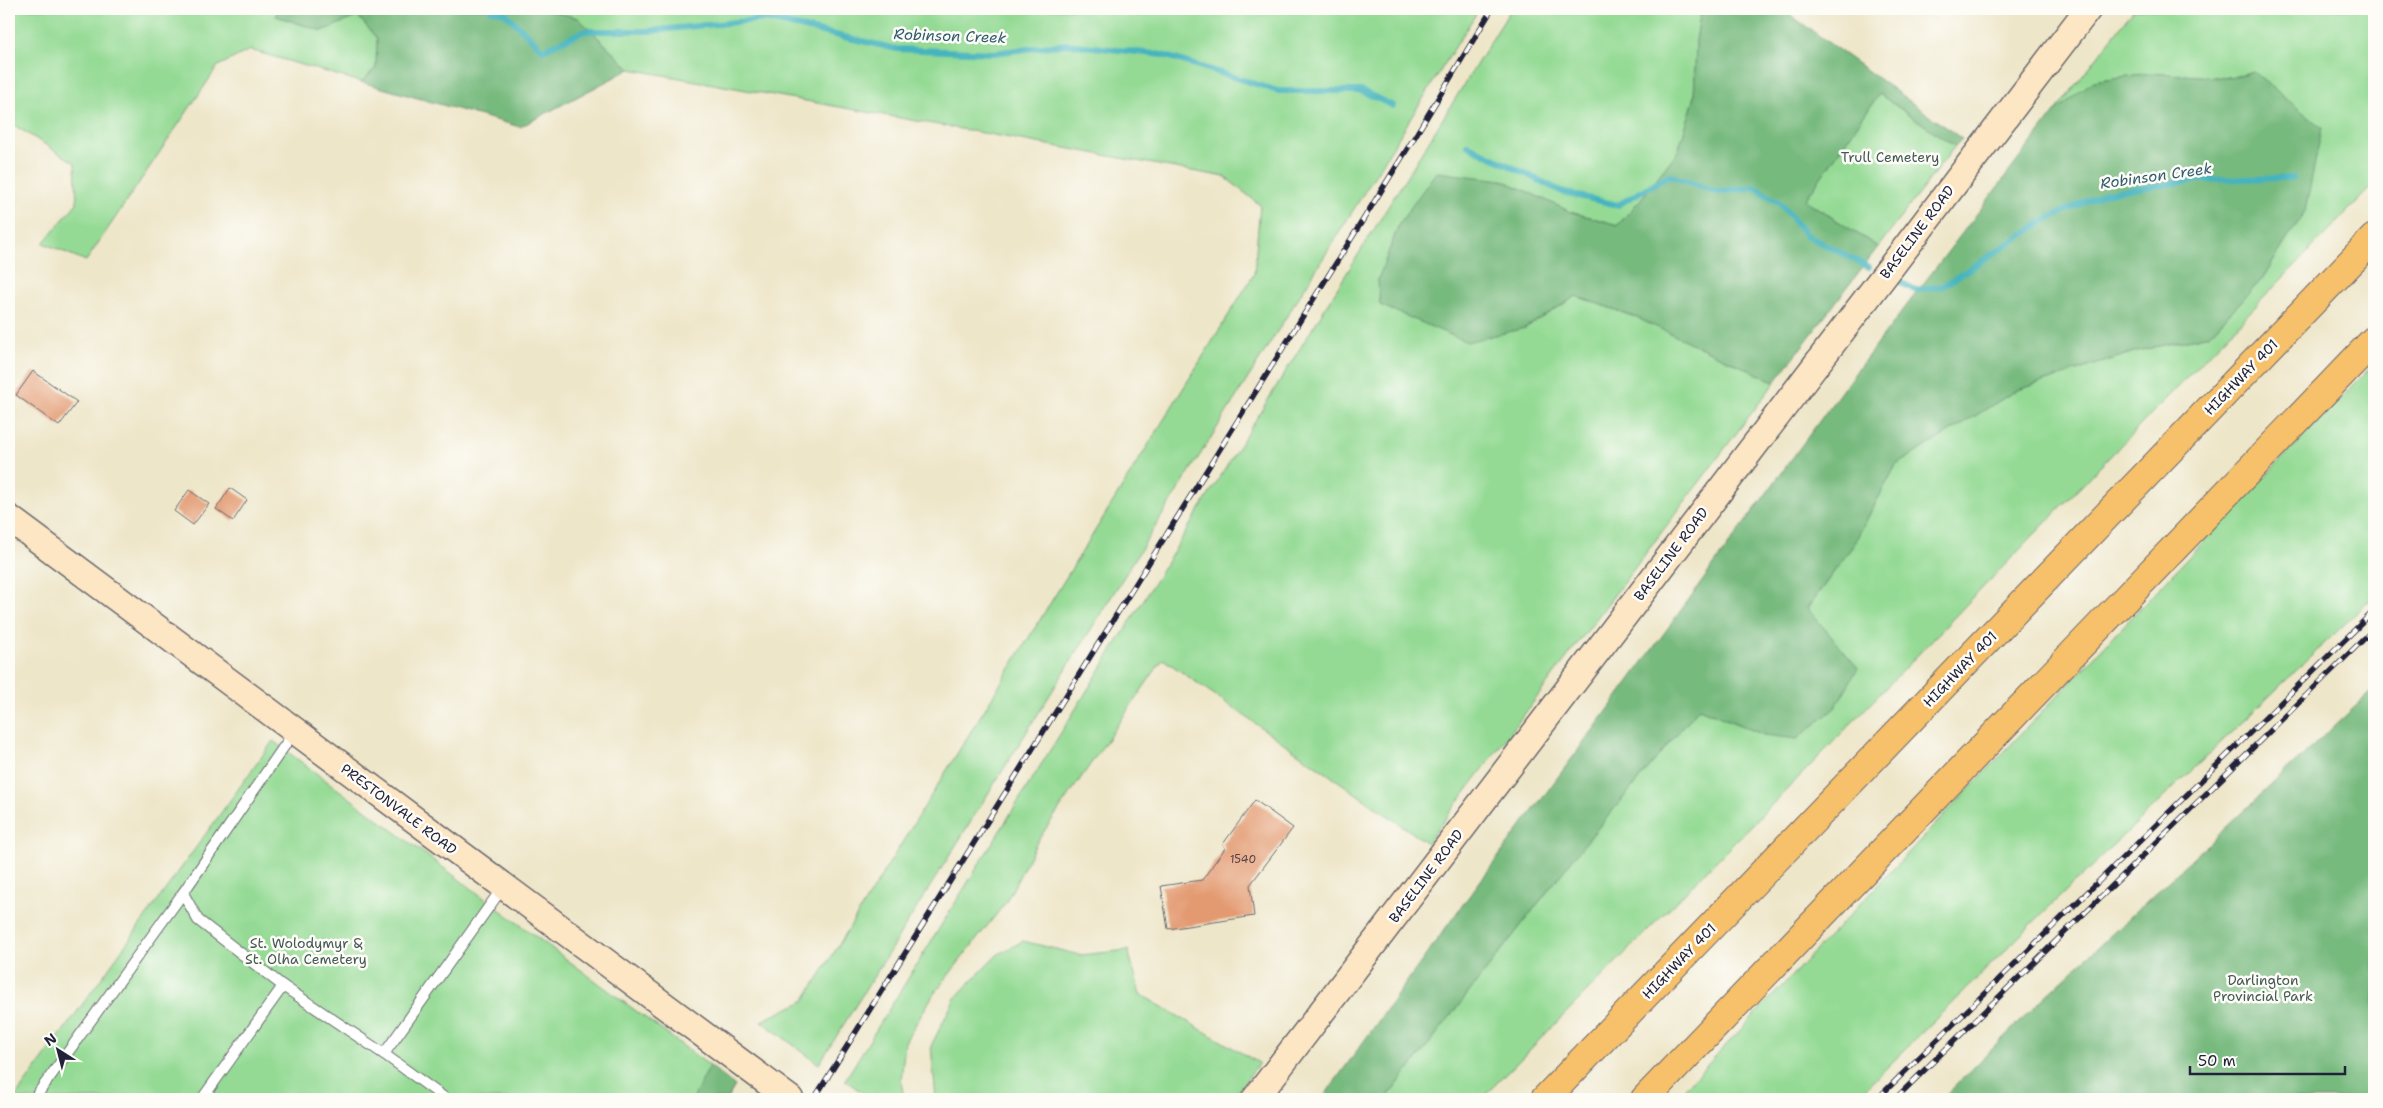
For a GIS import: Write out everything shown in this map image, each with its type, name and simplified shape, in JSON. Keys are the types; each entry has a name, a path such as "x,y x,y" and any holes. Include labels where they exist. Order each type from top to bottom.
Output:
{"highway":[{"name":"HIGHWAY 401","path":"1545,1099 2374,238"},
{"path":"1645,1099 2374,340"}],"street":[{"name":"BASELINE ROAD","path":"1255,1099 2088,9"},
{"name":"PRESTONVALE ROAD","path":"9,518 790,1099"}],"lane":[{"path":"34,1099 183,893 295,731"},
{"path":"384,1054 504,886"},
{"path":"183,893 198,920 283,986 384,1054 446,1099"},
{"path":"202,1099 283,986"}],"green space":[{"path":"9,9 278,9 276,16 322,31 358,16 377,38 376,68 361,82 250,50 218,66 86,261 43,243 77,203 75,163 9,122"},
{"path":"278,9 542,9 578,18 630,69 520,127 361,82 376,68 377,39 358,16 322,31 276,16"},
{"path":"542,9 1479,9 819,1064 761,1021 804,1001 1254,274 1260,205 1225,177 630,69 578,18"},
{"path":"1511,9 1701,9 1696,41 1694,100 1678,151 1618,225 1571,212 1502,180 1399,224 1378,280 1380,305 1525,328 1576,296 1635,317 1775,382 1427,843 1163,659 1038,840 1006,902 933,995 905,1042 901,1081 904,1099 871,1099 845,1080"},
{"path":"1701,9 1782,9 1962,139 1955,146 1879,94 1805,200 1878,247 1775,382 1635,317 1576,296 1525,328 1467,342 1380,305 1378,280 1399,224 1436,172 1502,180 1571,212 1618,225 1678,151 1694,100 1696,41"},
{"path":"2134,9 2374,9 2374,184 1808,768 1481,1099 1386,1099 1582,847 1699,708 1764,735 1858,668 1807,609 1852,547 1896,465 2015,391 2137,351 2209,335 2262,279 2305,211 2253,71 2230,78 2149,73 2093,81 2055,112"},
{"path":"2253,71 2322,128 2305,211 2262,279 2209,335 2137,351 2015,391 1896,465 1852,547 1807,608 1858,668 1835,708 1797,739 1764,735 1699,708 1582,847 1386,1099 1322,1099 1458,911 1845,386 2055,112 2093,81 2149,73 2230,78"},
{"name":"Trull Cemetery","path":"1879,94 1955,146 1878,247 1805,200"},
{"path":"2374,364 2374,596 2046,910 1855,1099 1675,1099 2275,466"},
{"name":"Darlington Provincial Park","path":"2374,689 2374,1099 1942,1099 2038,1003"},
{"name":"St. Wolodymyr & St. Olha Cemetery","path":"273,741 710,1066 693,1099 14,1099"},
{"path":"1023,941 1080,955 1128,950 1140,994 1259,1063 1232,1099 936,1099 931,1046 955,998 997,955"},
{"path":"710,1066 735,1086 727,1099 693,1099"}],"building":[{"path":"33,371 77,402 59,426 16,395"},
{"path":"230,488 247,500 233,521 216,509"},
{"path":"189,490 209,504 193,525 174,511"},
{"path":"1255,800 1293,828 1250,885 1254,916 1168,929 1161,886 1202,880 1225,848 1223,844"}],"waterway":[{"name":"Robinson Creek","path":"490,9 505,13 543,50 584,31 649,31 765,19 897,49 993,53 1067,44 1163,55 1278,91 1362,91 1393,106"},
{"name":"Robinson Creek","path":"1467,145 1565,193 1618,205 1669,175 1717,192 1754,187 1780,203 1806,235 1869,267"},
{"name":"Robinson Creek","path":"1900,282 1915,290 1943,286 2047,219 2105,193 2197,180 2292,178"}],"railway":[{"path":"814,1099 1411,143 1492,9"},
{"path":"1877,1099 2374,611"},
{"path":"1895,1099 2374,629"}]}
